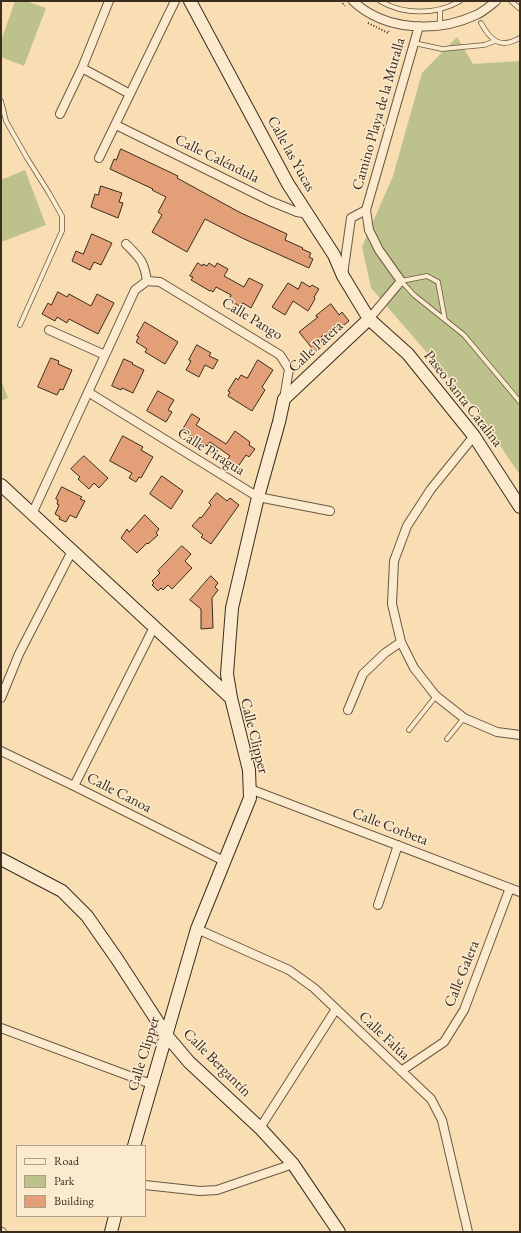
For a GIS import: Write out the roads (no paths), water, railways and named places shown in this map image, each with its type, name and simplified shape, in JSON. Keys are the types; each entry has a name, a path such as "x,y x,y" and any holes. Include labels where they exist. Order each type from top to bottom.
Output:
{"street":[{"path":"60,114 82,68 109,1"},
{"path":"99,158 175,1"},
{"name":"Calle las Yucas","path":"190,1 288,184 334,255 343,276 369,319"},
{"path":"353,1 371,14 401,25 419,26 446,25 477,15 496,1"},
{"name":"Camino Playa de la Muralla","path":"400,281 379,250 369,230 366,210 419,26"},
{"path":"82,68 130,94"},
{"name":"Calle Caléndula","path":"116,125 270,201 297,212 308,214"},
{"name":"Camino Playa de la Muralla","path":"343,276 351,218 366,210"},
{"path":"32,514 135,290 147,281 144,266 136,254 126,244"},
{"name":"Calle Pango","path":"147,281 160,282 280,355 289,369 279,422 258,497 232,608 227,674 231,698"},
{"path":"369,319 400,281"},
{"name":"Calle Patera","path":"284,399 369,319"},
{"name":"Paseo Santa Catalina","path":"369,319 408,354 474,436 520,507"},
{"path":"49,330 105,355"},
{"name":"Calle Piragua","path":"88,392 258,497 330,511"},
{"path":"474,436 431,489 407,526 394,561 392,604 401,642 414,668 436,696 464,718 496,732 520,736"},
{"name":"Calle Clipper","path":"1,486 231,698 249,770 250,798 197,929 134,1145"},
{"path":"1,698 20,654 72,551"},
{"path":"74,786 154,627"},
{"path":"348,710 363,674 385,653 401,642"},
{"name":"Calle Canoa","path":"1,751 224,861"},
{"name":"Calle Corbeta","path":"250,789 520,892"},
{"path":"378,905 398,845"},
{"name":"Calle Bergantín","path":"1,859 62,891 87,916 117,959 166,1036 188,1062 260,1128 293,1164 339,1232"},
{"name":"Calle Galera","path":"401,1071 444,1042 464,1010 510,888"},
{"name":"Calle Falúa","path":"197,929 289,970 314,988 431,1099 442,1120 468,1232"},
{"path":"260,1128 336,1009"},
{"path":"1,1028 151,1084"},
{"path":"146,1185 200,1191 217,1190 293,1164"},
{"path":"111,1232 115,1217"}],"lane":[{"path":"380,1 396,8 410,11 440,9 460,1"},
{"path":"511,1 520,9"},
{"path":"440,9 440,25"},
{"path":"481,23 487,35 495,41"},
{"path":"414,43 442,49 484,45 495,41 509,42 520,38"},
{"path":"1,101 6,121 62,216 62,231 20,325"},
{"path":"400,281 427,276 438,282 446,320"},
{"name":"Camino Playa de la Muralla","path":"400,281 414,295 464,335 520,402"},
{"path":"409,730 436,696"},
{"path":"447,739 464,718"}]}
